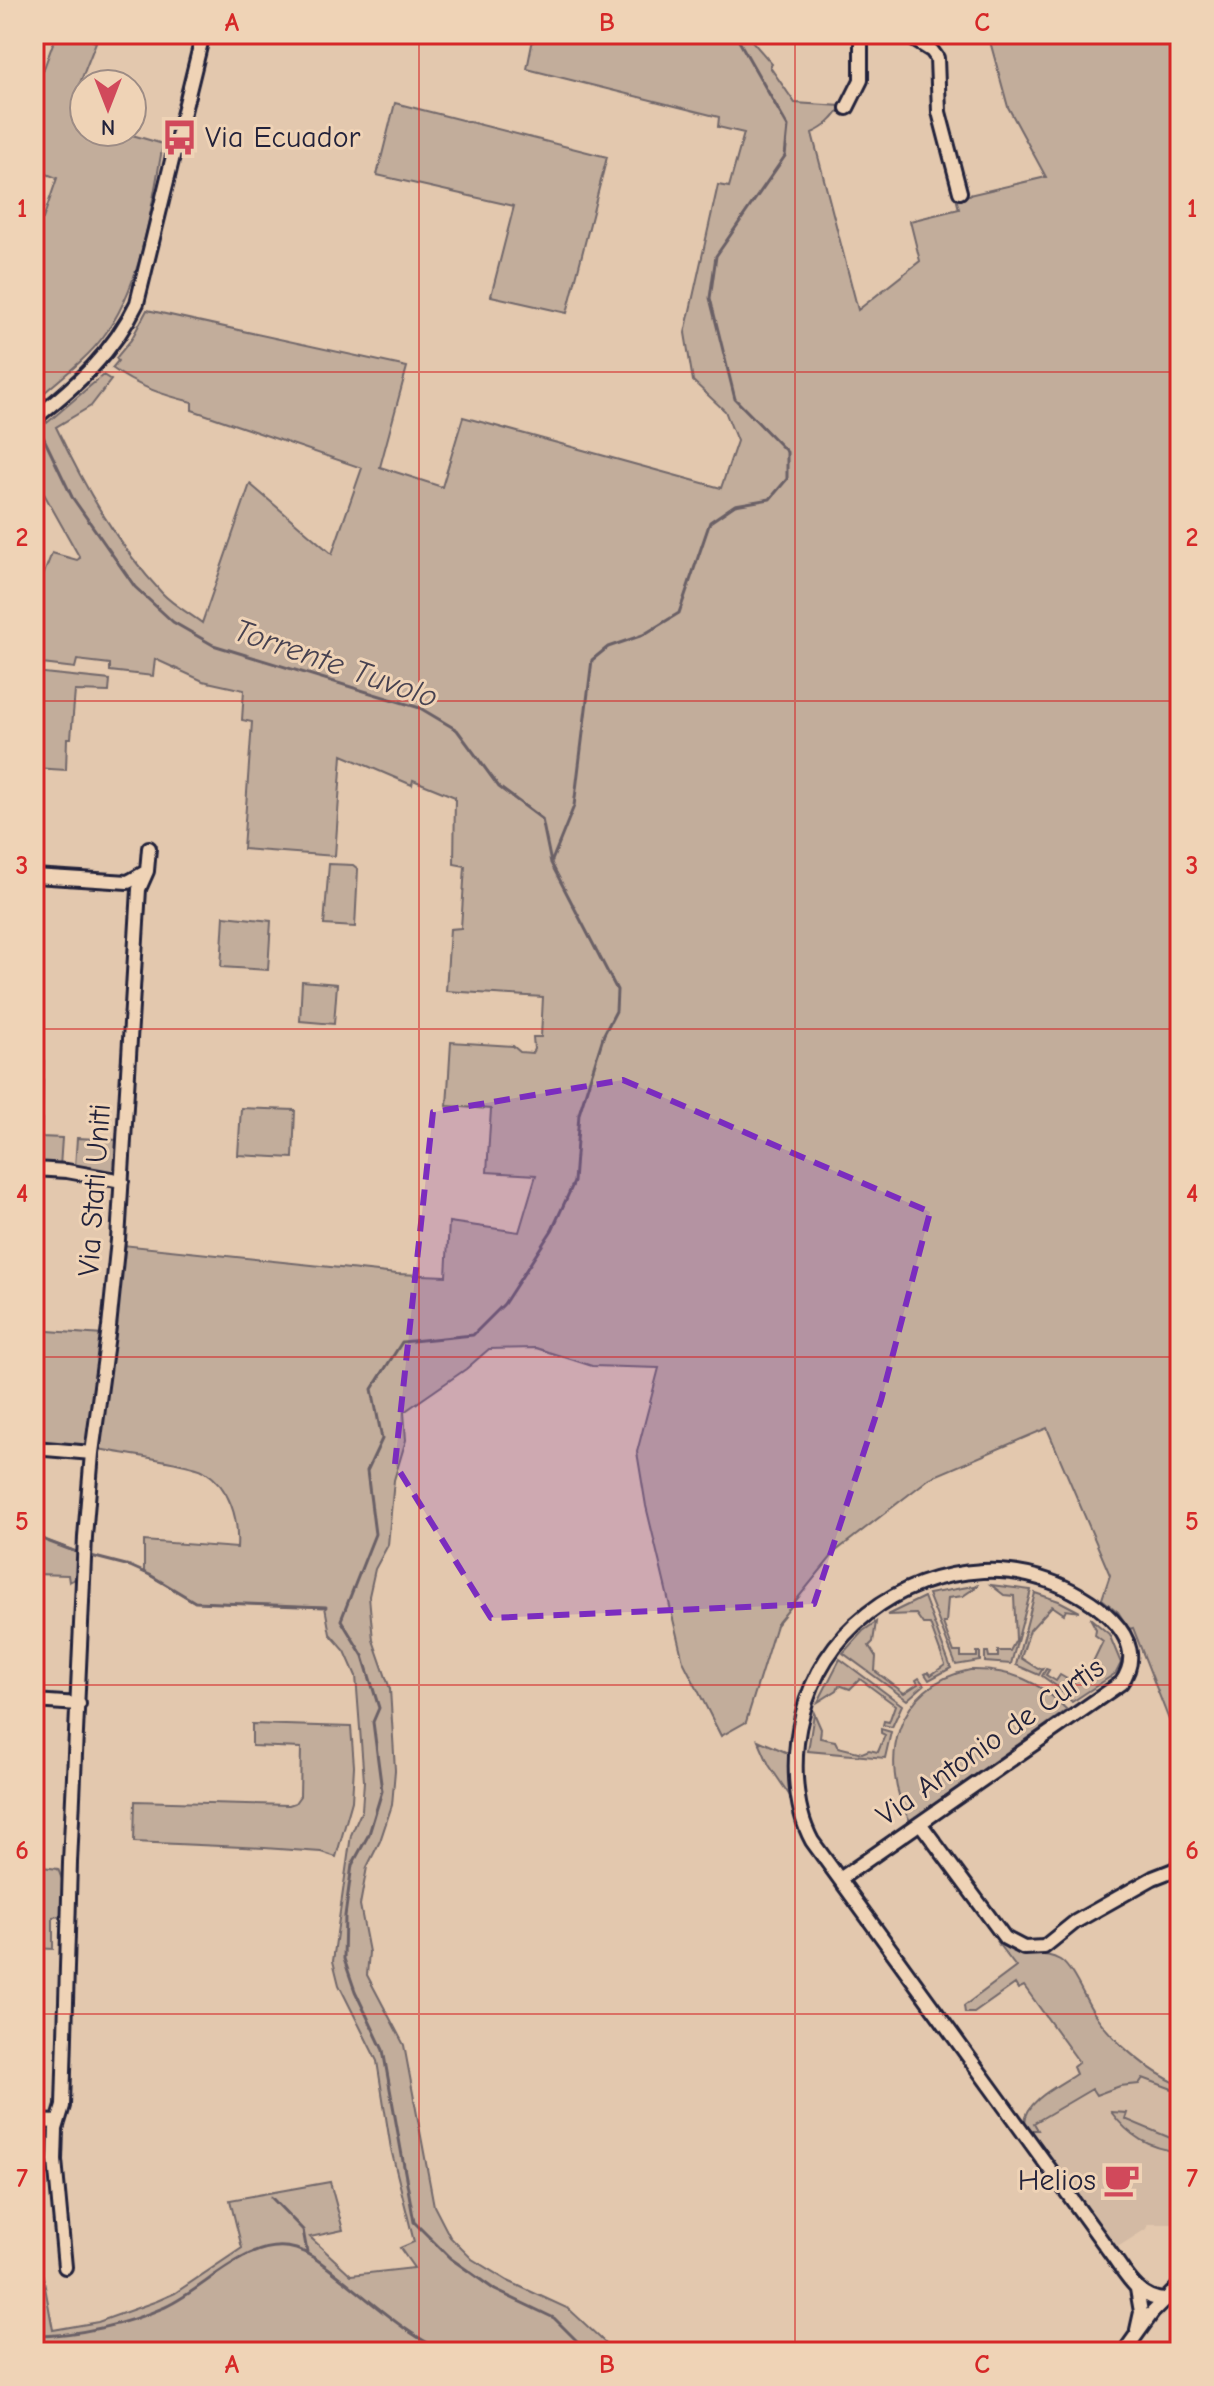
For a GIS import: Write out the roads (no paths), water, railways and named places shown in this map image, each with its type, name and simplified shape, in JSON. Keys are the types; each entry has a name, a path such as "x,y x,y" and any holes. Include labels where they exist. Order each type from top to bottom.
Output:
{"street":[{"path":"34,419 117,341 137,303 203,34"},
{"path":"847,108 861,80 861,34"},
{"path":"905,34 932,51 937,58 939,112 960,192"},
{"name":"Via Stati Uniti","path":"79,1704 85,1537 122,1181 133,885 147,871 149,848"},
{"path":"34,876 133,885"},
{"path":"34,1169 67,1171 122,1181"},
{"path":"34,1448 92,1453"},
{"name":"Via Antonio de Curtis","path":"840,1879 1121,1683 1129,1672 1132,1660 1124,1635 1115,1621 1089,1601 1050,1581 1017,1573 985,1571 923,1582 905,1589 861,1617 833,1648 811,1684 799,1727 797,1754 805,1828 840,1879 1136,2286"},
{"path":"34,1701 79,1704 70,1863 63,2106 58,2122 55,2160 65,2267"},
{"path":"920,1823 1005,1938 1024,1948 1044,1947 1075,1922 1153,1878 1179,1870"},
{"path":"34,2121 58,2122"},
{"path":"1124,2352 1135,2334 1180,2285"},
{"path":"1136,2286 1151,2298 1165,2300"},
{"path":"1135,2334 1141,2312 1136,2286"}],"waterway":[{"path":"551,863 574,806 592,660 608,647 643,635 679,613 710,522 735,505 770,499 787,479 787,452 735,399 710,298 716,256 785,156 788,127 735,34"},
{"name":"Torrente Tuvolo","path":"36,422 72,497 135,587 173,622 213,645 420,708 457,730 499,787 542,819 551,863 617,990 616,1011 604,1034 579,1114 574,1182 552,1230 504,1304 473,1335 402,1342 372,1389 382,1439 367,1471 375,1534 341,1620 363,1656 379,1708 373,1722 382,1791 369,1834 352,1865 345,1916 344,1959 355,1991 383,2050 414,2222 450,2258 495,2290 554,2318 588,2352"},
{"path":"34,1536 79,1553"},
{"path":"87,1555 130,1566 195,1602 326,1607"},
{"path":"271,2197 303,2230 307,2252"},
{"path":"34,2336 84,2331 150,2313 180,2299 245,2256 279,2247 296,2249 313,2257 405,2329 448,2352"}],"place":[{"name":"Via Ecuador","path":"179,137"},
{"name":"Helios","path":"1122,2180"}]}
